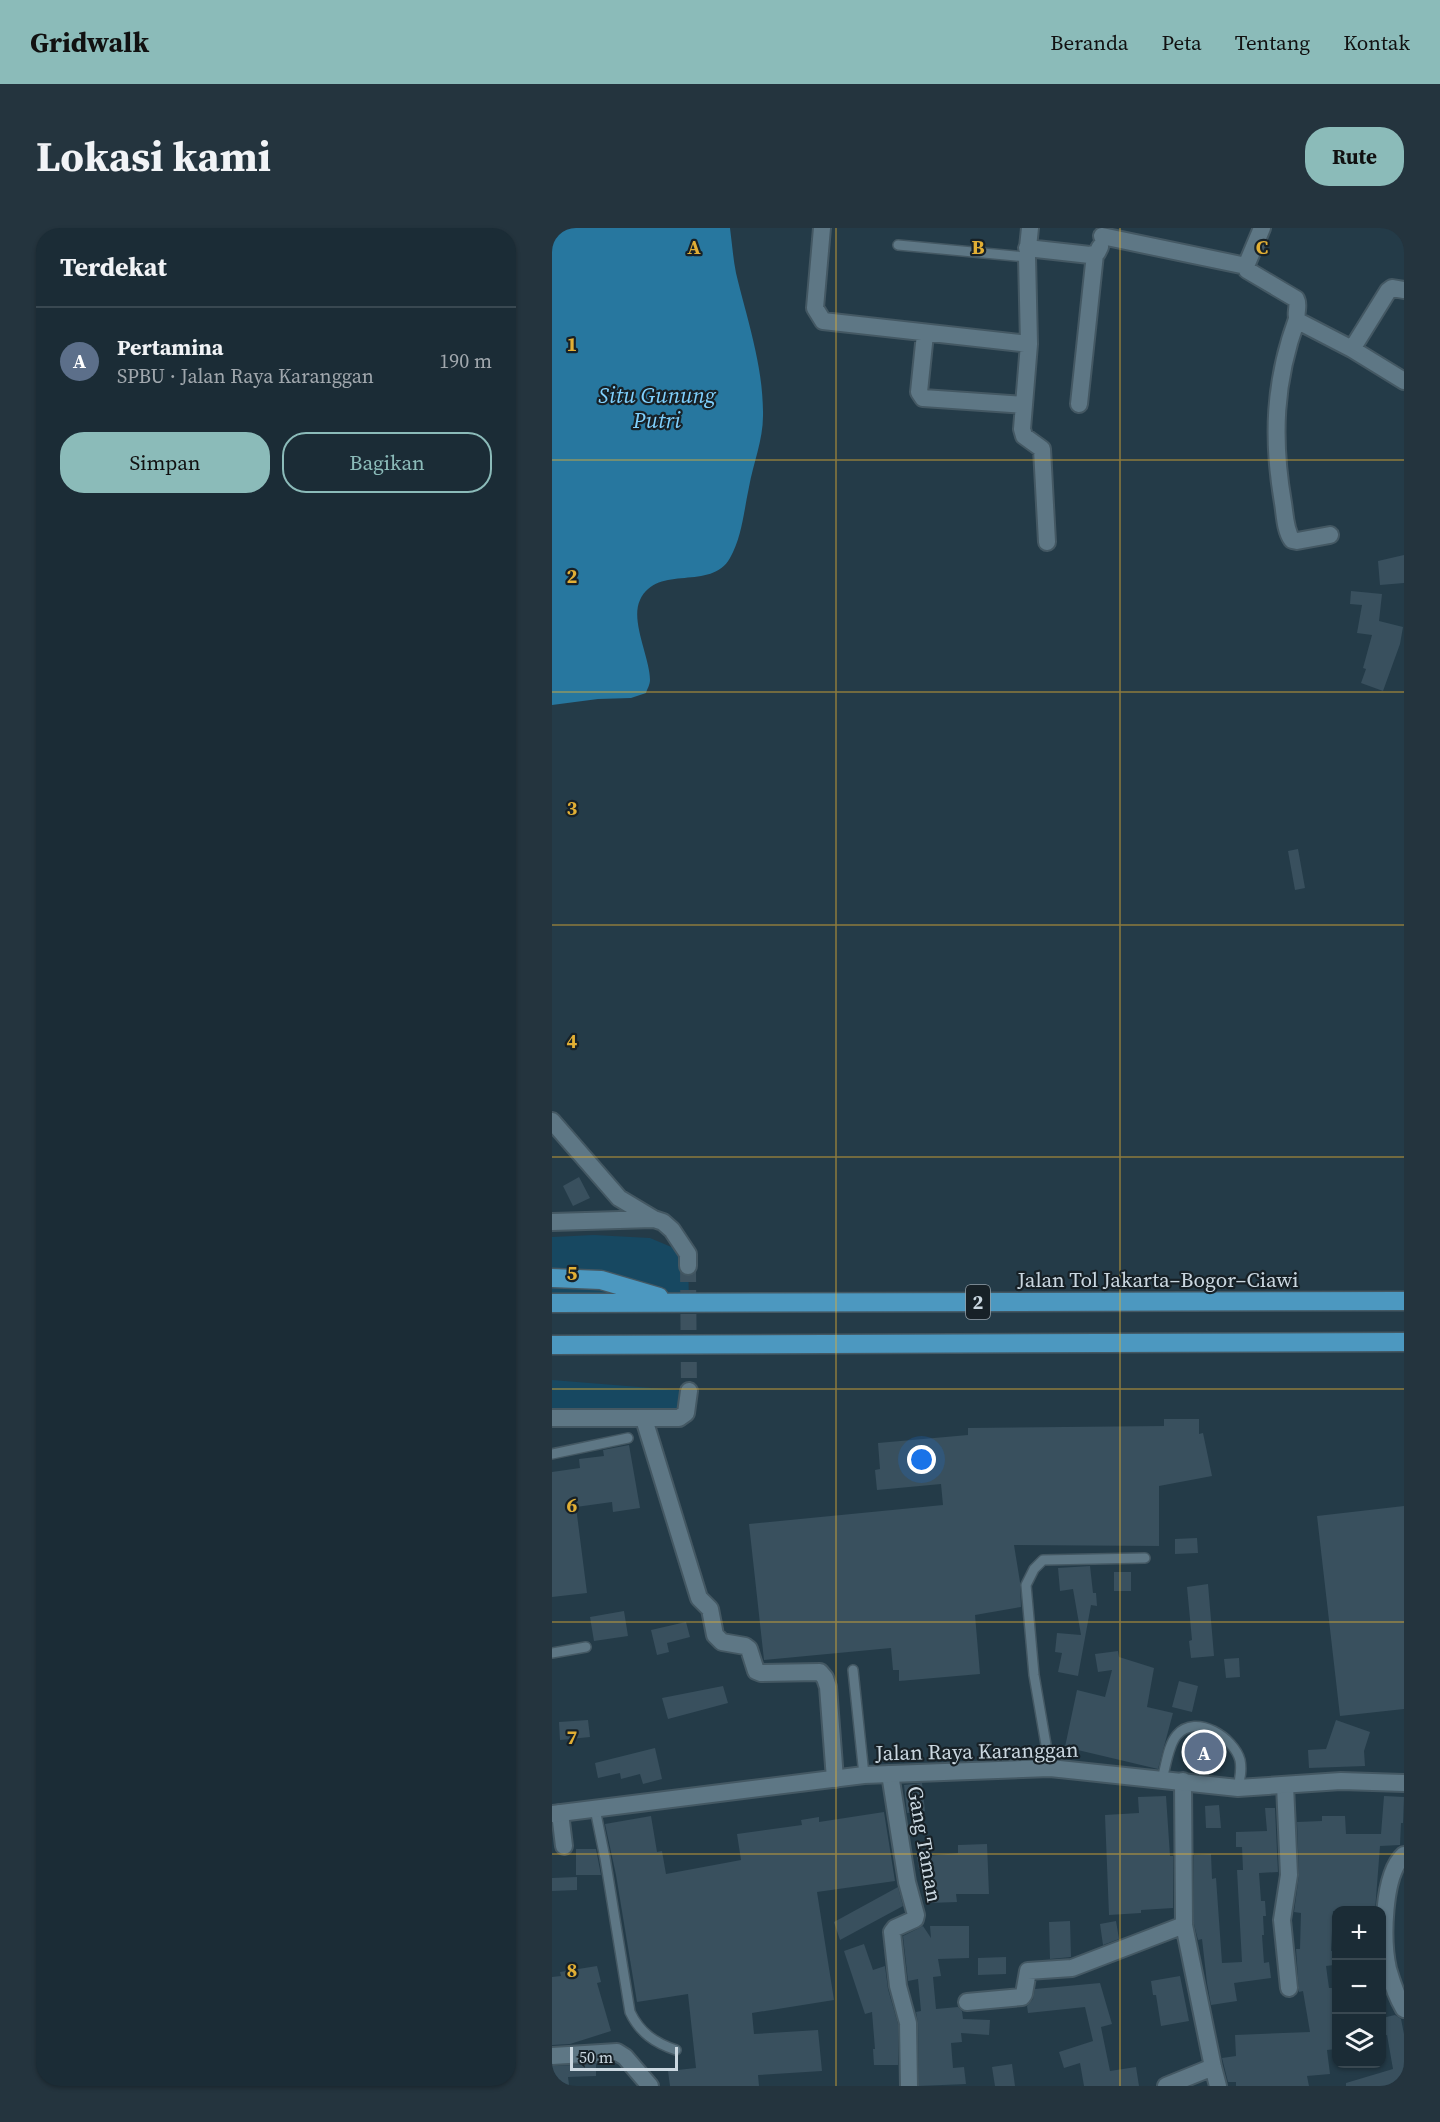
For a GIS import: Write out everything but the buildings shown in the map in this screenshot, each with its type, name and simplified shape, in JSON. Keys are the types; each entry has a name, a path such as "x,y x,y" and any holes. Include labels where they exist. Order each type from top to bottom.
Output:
{"highway":[{"path":"552,1278 601,1280 680,1303"},
{"name":"Jalan Tol Jakarta–Bogor–Ciawi","path":"552,1303 1404,1301"},
{"name":"2","path":"552,1346 1404,1342"}],"street":[{"path":"822,228 815,308 823,321 1029,344"},
{"path":"1030,228 1027,252 1029,344 1022,433 1042,449 1047,542"},
{"path":"1246,266 1262,228"},
{"path":"1080,404 1095,254 1100,249 1103,232 1246,266 1247,270 1296,299 1298,304 1297,319 1288,344 1277,403 1275,439 1287,528 1292,540 1297,541 1330,535"},
{"path":"1027,252 1095,254"},
{"path":"1352,349 1388,291 1392,288 1404,290"},
{"path":"1297,319 1404,381"},
{"path":"925,333 919,392 923,398 1024,405"},
{"path":"552,1121 619,1198 663,1222 681,1242 688,1254 688,1266"},
{"path":"552,1222 654,1219"},
{"path":"552,1418 679,1419 686,1413 690,1391"},
{"path":"644,1419 699,1598 710,1609 715,1635 722,1642 749,1649 756,1671 761,1673 820,1672 828,1687 835,1779"},
{"name":"Jalan Raya Karanggan","path":"556,1813 864,1775 1050,1768 1238,1788 1341,1781 1404,1783"},
{"name":"Gang Taman","path":"890,1774 907,1882 916,1914 915,1919 895,1928 892,1932 898,1986 908,2022 909,2086"},
{"path":"1183,1781 1184,1925 1218,2086"},
{"path":"1285,1785 1288,1875 1282,1920 1288,1988"},
{"path":"556,1813 564,1846"},
{"path":"1404,1855 1391,1877 1386,1900 1385,1939 1388,1969 1404,2009"},
{"path":"967,2002 1020,1998 1024,1994 1028,1971 1072,1968 1184,1925"},
{"path":"552,2056 617,2052 625,2057 650,2086"},
{"path":"1166,2086 1213,2067"}],"lane":[{"path":"898,245 1027,252"},
{"path":"552,1454 628,1438"},
{"path":"1050,1768 1034,1675 1026,1585 1034,1569 1043,1560 1145,1558"},
{"path":"552,1653 586,1647"},
{"path":"853,1670 864,1775"},
{"path":"1162,1779 1176,1736 1186,1728 1194,1726 1216,1732 1224,1737 1235,1750 1242,1771 1238,1788"},
{"path":"595,1809 630,2012 641,2030 650,2039 676,2050"}],"shaded area":[{"path":"594,1235 650,1238 688,1254 689,1304 552,1303 552,1237"},
{"path":"552,1380 689,1391 686,1413 552,1418"}],"water":[{"name":"Situ Gunung Putri","path":"552,228 730,228 736,273 758,362 763,416 742,523 730,558 721,568 710,574 671,579 659,583 648,589 640,600 637,618 650,680 646,693 631,698 598,699 552,705"}],"tunnel":[{"path":"688,1266 689,1391"}],"place":[{"name":"Pertamina","path":"1204,1752"}]}
